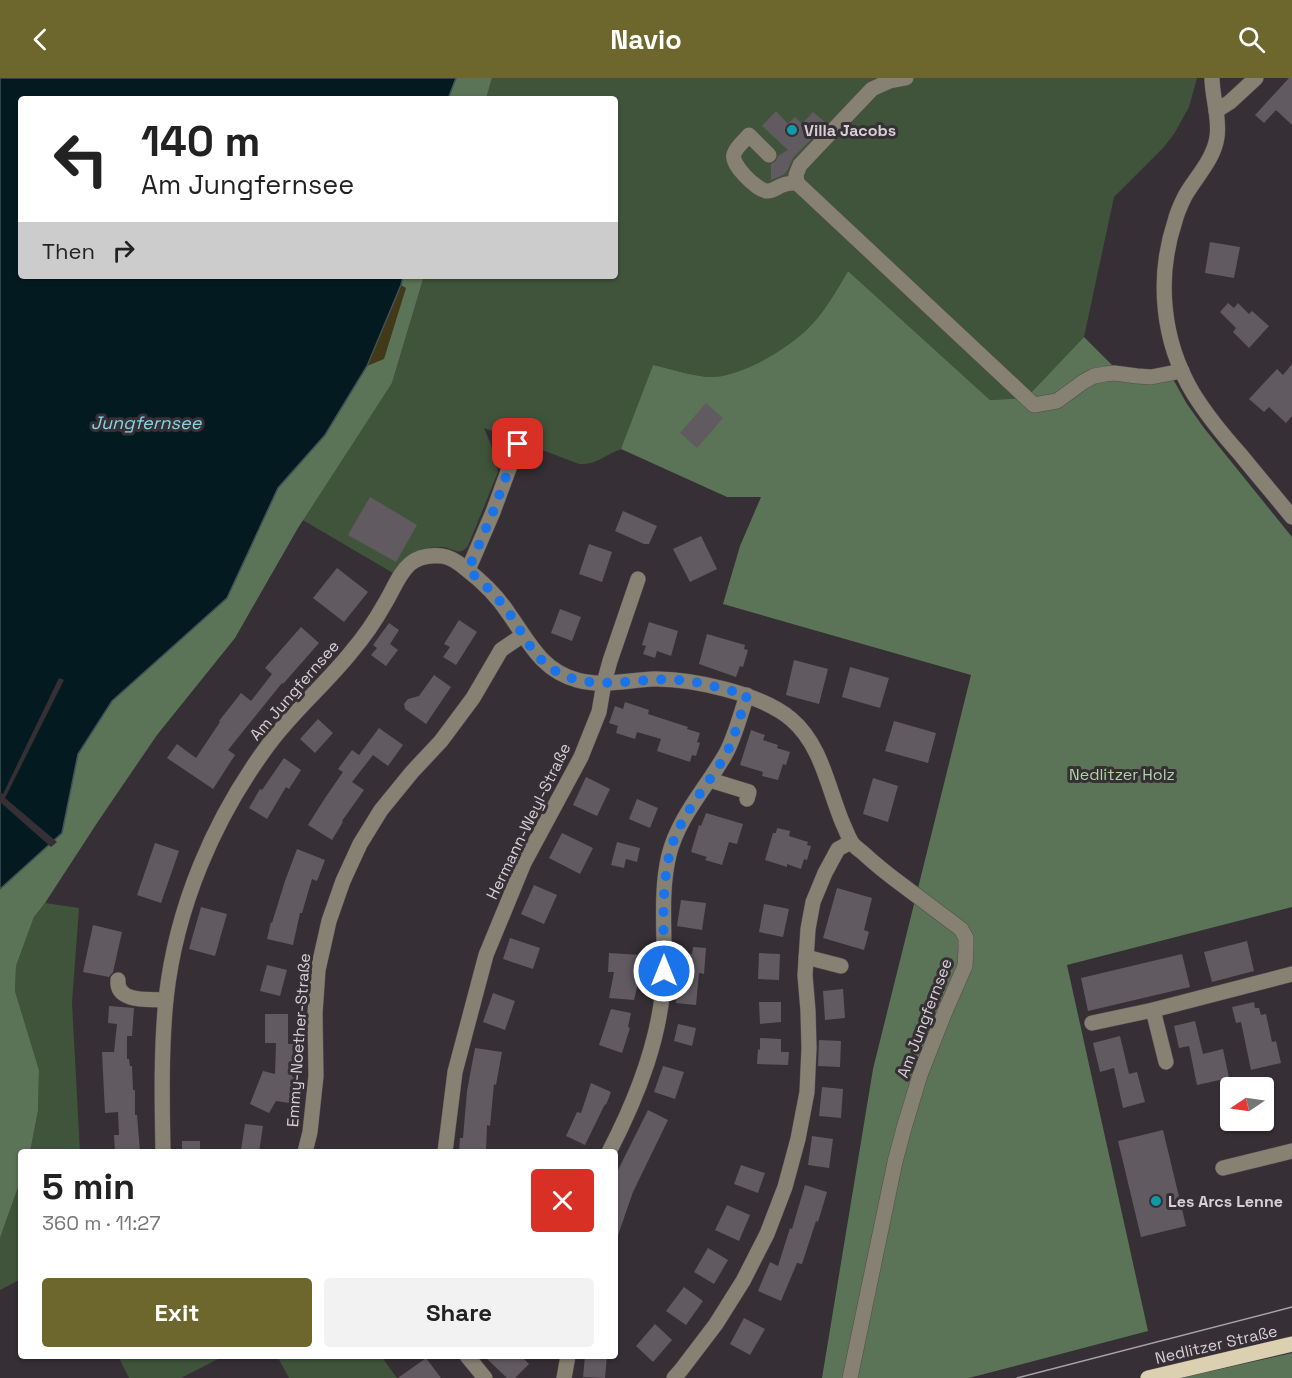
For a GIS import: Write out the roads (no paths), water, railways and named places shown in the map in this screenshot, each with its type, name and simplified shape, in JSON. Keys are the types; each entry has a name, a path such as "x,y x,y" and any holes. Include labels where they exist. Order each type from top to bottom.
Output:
{"main road":[{"name":"Nedlitzer Straße","path":"1148,1378 1292,1344"}],"street":[{"path":"906,78 872,88 800,165 796,175 797,183 1034,405 1057,400 1094,376 1114,373 1151,377 1182,371"},
{"path":"1212,78 1218,125 1217,136 1211,156 1184,198 1175,220 1166,256 1164,303 1168,327 1173,349 1193,393 1208,415 1292,517"},
{"path":"1216,111 1230,102 1256,78"},
{"path":"769,155 749,135 734,152 733,158 738,168 765,191 773,191 783,185 797,183"},
{"path":"468,570 493,512 518,444"},
{"name":"Am Jungfernsee","path":"164,1149 163,1043 170,973 178,932 198,871 215,832 240,787 270,742 352,651 384,605 402,572 411,562 420,558 440,555 450,557 497,597 535,652 547,665 562,674 576,680 603,683 657,679 683,680 747,695 771,705 792,720 812,743 851,842 880,869 961,929 966,938 965,966 920,1075 904,1128 849,1378"},
{"name":"Hermann-Weyl-Straße","path":"445,1149 455,1072 486,955 524,863 581,757 599,712 603,683 638,579"},
{"name":"Emmy-Noether-Straße","path":"306,1149 316,1076 315,1013 318,970 329,921 343,881 360,844 381,810 454,724 473,698 501,650 522,635"},
{"path":"611,1149 645,1072 661,1007 664,971 665,881 669,855 687,814 727,753 747,695"},
{"path":"710,780 749,792 747,799"},
{"path":"674,1378 716,1324 743,1281 767,1234 785,1187 798,1139 807,1092 809,1048 805,975 808,929 813,902 838,849 851,842"},
{"path":"806,957 841,966"},
{"path":"1092,1023 1153,1010 1292,974"},
{"path":"118,980 117,985 121,993 127,997 166,1000"},
{"path":"1153,1010 1166,1062"},
{"path":"1223,1168 1292,1151"},
{"path":"469,1359 484,1378"},
{"path":"564,1378 567,1359"}],"water":[{"name":"Jungfernsee","path":"0,78 456,78 449,96 18,96 18,279 402,279 367,366 325,435 278,488 227,598 112,701 78,754 62,833 0,889"}],"tram line":[{"path":"1017,1378 1292,1307"}],"place":[{"name":"Villa Jacobs","path":"792,130"},
{"name":"Les Arcs Lenne","path":"1156,1201"}],"park label":[{"name":"Nedlitzer Holz","path":"1122,774"}]}
